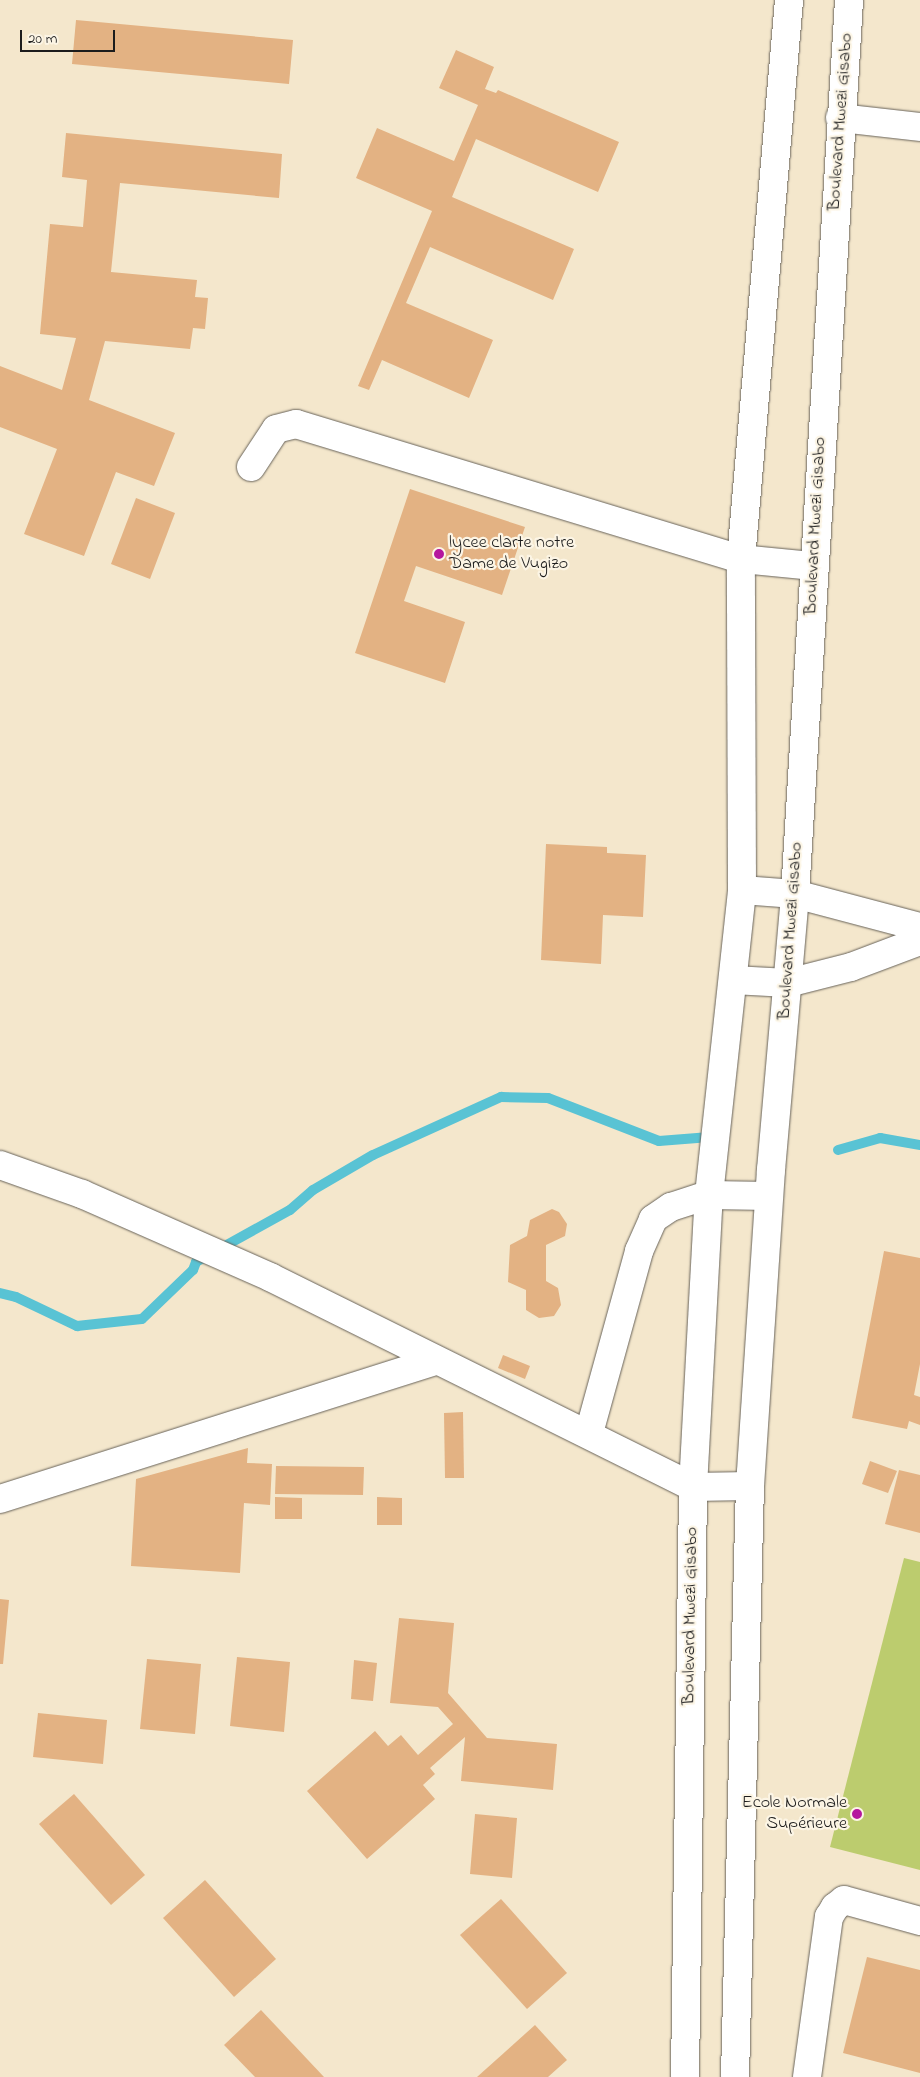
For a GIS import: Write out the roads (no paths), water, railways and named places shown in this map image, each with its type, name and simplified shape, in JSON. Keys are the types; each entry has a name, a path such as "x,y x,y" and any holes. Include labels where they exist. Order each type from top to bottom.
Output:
{"main road":[{"path":"788,0 741,559 742,890 733,948 733,980 788,983 851,967 920,941"},
{"name":"Boulevard Mwezi Gisabo","path":"770,1183 795,894 840,118 849,0"},
{"path":"840,118 920,127"},
{"path":"251,466 276,429 296,424 741,559 813,566"},
{"path":"742,890 795,894 920,927"},
{"name":"Boulevard Mwezi Gisabo","path":"684,2077 693,1487 709,1195 716,1155 733,980"},
{"path":"0,1166 82,1194 212,1250 435,1361 589,1433 693,1487 750,1486"},
{"path":"589,1433 648,1229 662,1211 709,1195 770,1183 750,1486 735,2077"},
{"path":"0,1499 435,1361"},
{"path":"807,2077 829,1917 835,1908 844,1900 920,1921"}],"waterway":[{"path":"0,1293 16,1297 77,1326 142,1319 193,1270 196,1262 290,1210 313,1190 373,1155 501,1097 548,1098 659,1141 710,1137"},
{"path":"838,1150 880,1138 920,1145"}],"place":[{"name":"lycee clarte notre Dame de Vugizo","path":"439,554"},
{"name":"Ecole Normale Supérieure","path":"857,1814"}]}
